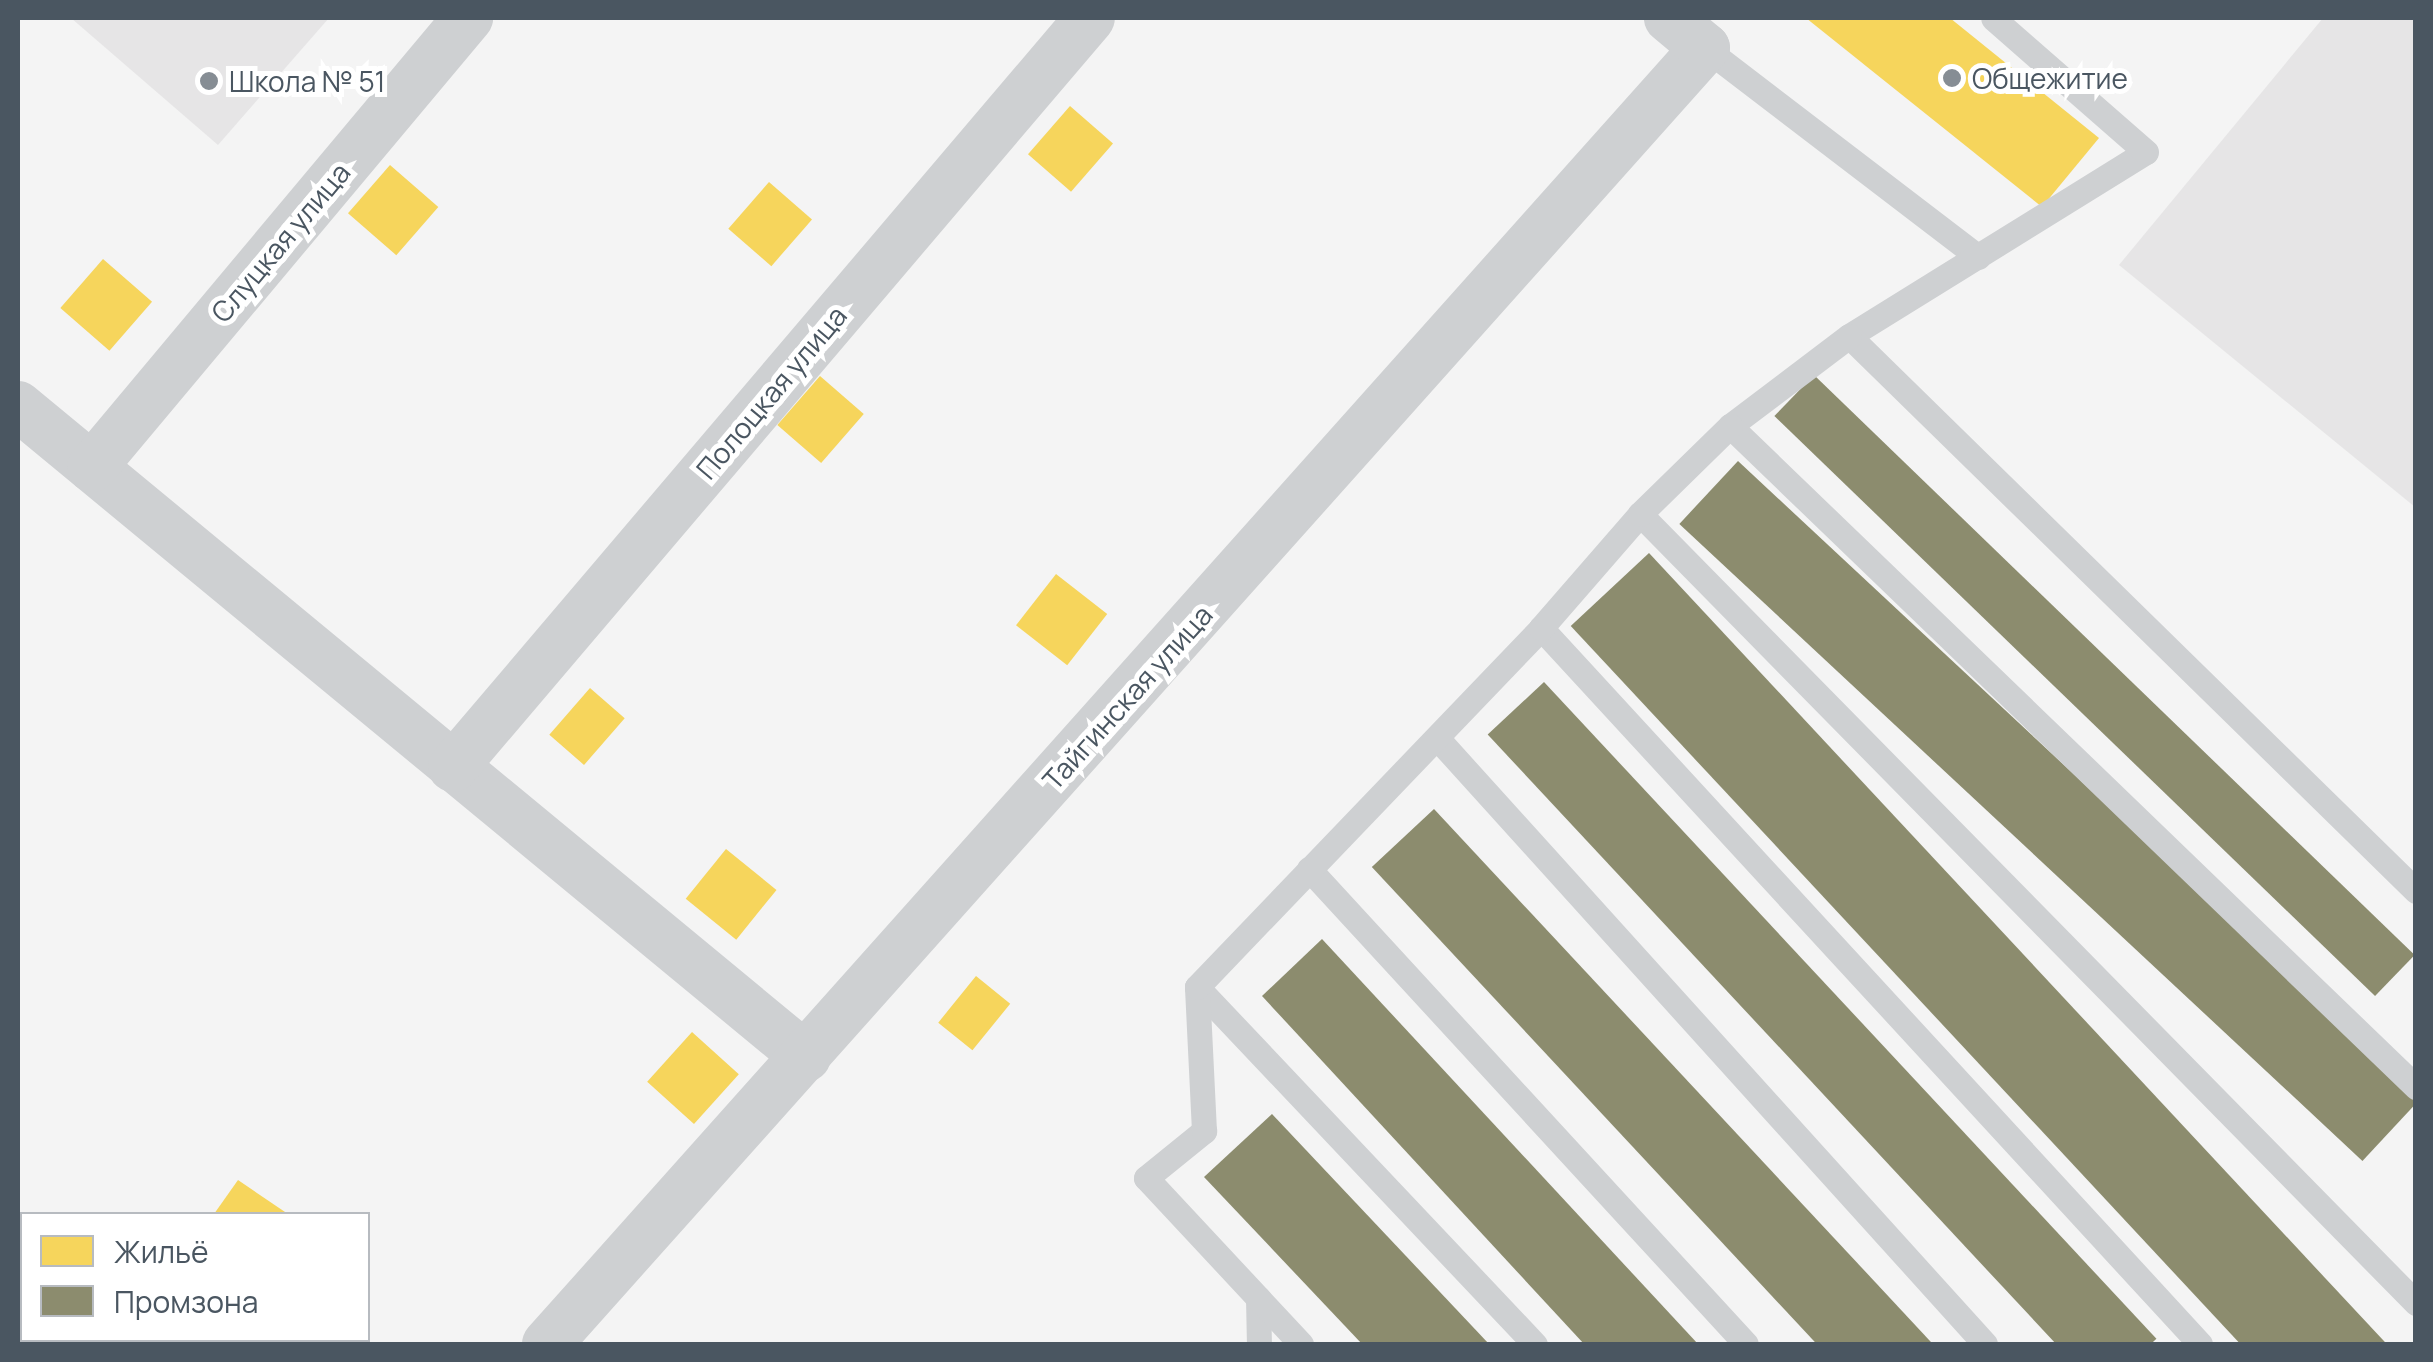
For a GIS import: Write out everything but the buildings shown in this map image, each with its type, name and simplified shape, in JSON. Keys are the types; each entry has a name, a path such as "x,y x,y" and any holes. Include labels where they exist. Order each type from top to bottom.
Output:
{"street":[{"name":"Слуцкая улица","path":"92,467 468,18"},
{"name":"Полоцкая улица","path":"452,767 1090,18"},
{"name":"Тайгинская улица","path":"546,1344 806,1057 1687,33"},
{"path":"18,406 806,1057"}],"lane":[{"path":"1301,1344 1146,1178 1204,1131 1197,987 1541,628 1640,514 1730,426 1850,336 2146,152 1992,18"},
{"path":"1687,33 1978,257"},
{"path":"1850,336 2416,890"},
{"path":"1730,426 2416,1087"},
{"path":"1640,514 2416,1303"},
{"path":"1541,628 2200,1344"},
{"path":"1436,738 1984,1344"},
{"path":"1309,870 1746,1344"},
{"path":"1197,987 1535,1344"},
{"path":"1258,1298 1259,1344"}],"shaded area":[{"name":"Школа № 51","path":"71,18 329,18 218,145"},
{"path":"2323,18 2415,18 2415,507 2119,265"}],"place":[{"name":"Общежитие","path":"1952,78"},
{"name":"Школа № 51","path":"209,81"}]}
